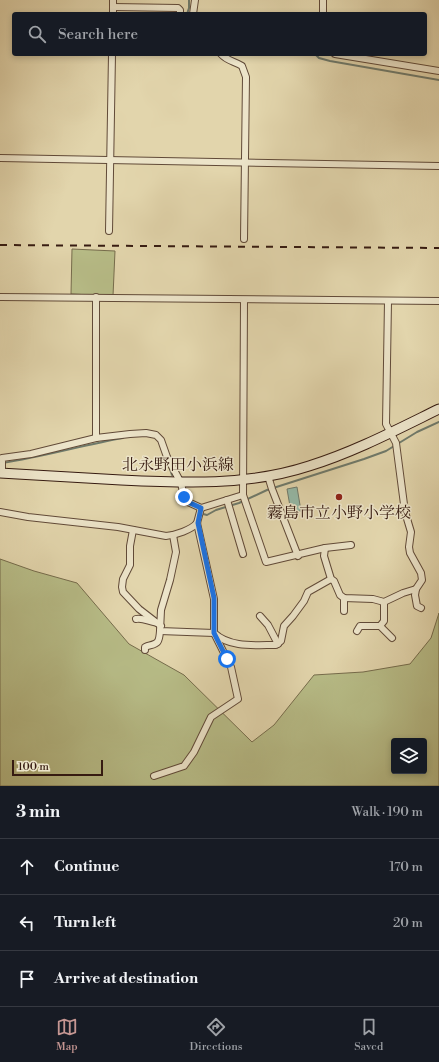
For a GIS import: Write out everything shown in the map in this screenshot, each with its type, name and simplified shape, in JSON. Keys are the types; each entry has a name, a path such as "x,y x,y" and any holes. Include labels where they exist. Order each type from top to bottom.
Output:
{"main road":[{"name":"北永野田小浜線","path":"1,471 181,483 243,480 270,483 309,466 356,449 439,409"}],"street":[{"path":"113,0 113,11 178,8 180,12"},
{"path":"194,12 195,0"},
{"path":"323,0 323,12"},
{"path":"109,231 112,56"},
{"path":"223,56 226,60 242,66 246,77 244,239"},
{"path":"347,56 439,71"},
{"path":"0,158 439,166"},
{"path":"0,297 439,301"},
{"path":"96,297 96,438"},
{"path":"244,300 243,480 245,498 266,562 298,556 325,548 351,545"},
{"path":"388,301 386,424 391,432 396,446 405,512 410,532 410,552 421,573 422,580 416,589 417,606 421,608"},
{"path":"1,471 2,459 31,454 96,438 146,433 156,435 161,440 167,457 181,483 184,497 188,502 200,510"},
{"path":"270,483 298,556"},
{"path":"200,510 227,501 245,498"},
{"path":"227,501 243,554"},
{"path":"154,776 184,766 194,752 211,717 238,699 231,667 214,633 214,598 198,522 200,510"},
{"path":"0,512 28,517 118,527 166,536 173,535 195,525 198,522"},
{"path":"133,530 130,546 130,565 123,579 123,592 139,609 160,627"},
{"path":"145,650 145,647 157,644 160,641 161,610 170,580 176,552 173,535"},
{"path":"325,548 324,556 331,580 334,581 340,595 344,598 373,599 384,602 416,589"},
{"path":"136,618 142,618 160,627 214,633 218,637 235,644 276,646 282,641 284,626 304,601 308,592 331,580"},
{"path":"344,598 344,612"},
{"path":"380,626 384,621 384,602"},
{"path":"260,616 268,625 278,644"},
{"path":"357,631 360,626 380,626 392,638"}],"green space":[{"path":"72,249 115,251 113,296 71,294"},
{"path":"0,559 34,571 77,583 129,644 184,675 252,742 274,725 314,675 363,672 410,664 431,638 439,613 439,786 0,786"}],"shaded area":[{"path":"297,487 301,511 291,512 287,489"}],"waterway":[{"path":"188,12 189,0"},
{"path":"317,56 330,61 439,80"},
{"path":"203,514 207,515 216,510 239,503 267,490 386,451 417,432 439,422"},
{"path":"2,463 33,458 123,438"},
{"path":"169,466 172,475"}],"railway":[{"path":"0,245 439,248"}],"place":[{"name":"霧島市立小野小学校","path":"339,497"}],"route":[{"path":"184,497 188,502 201,508 198,523 214,598 214,633 227,659"}]}
